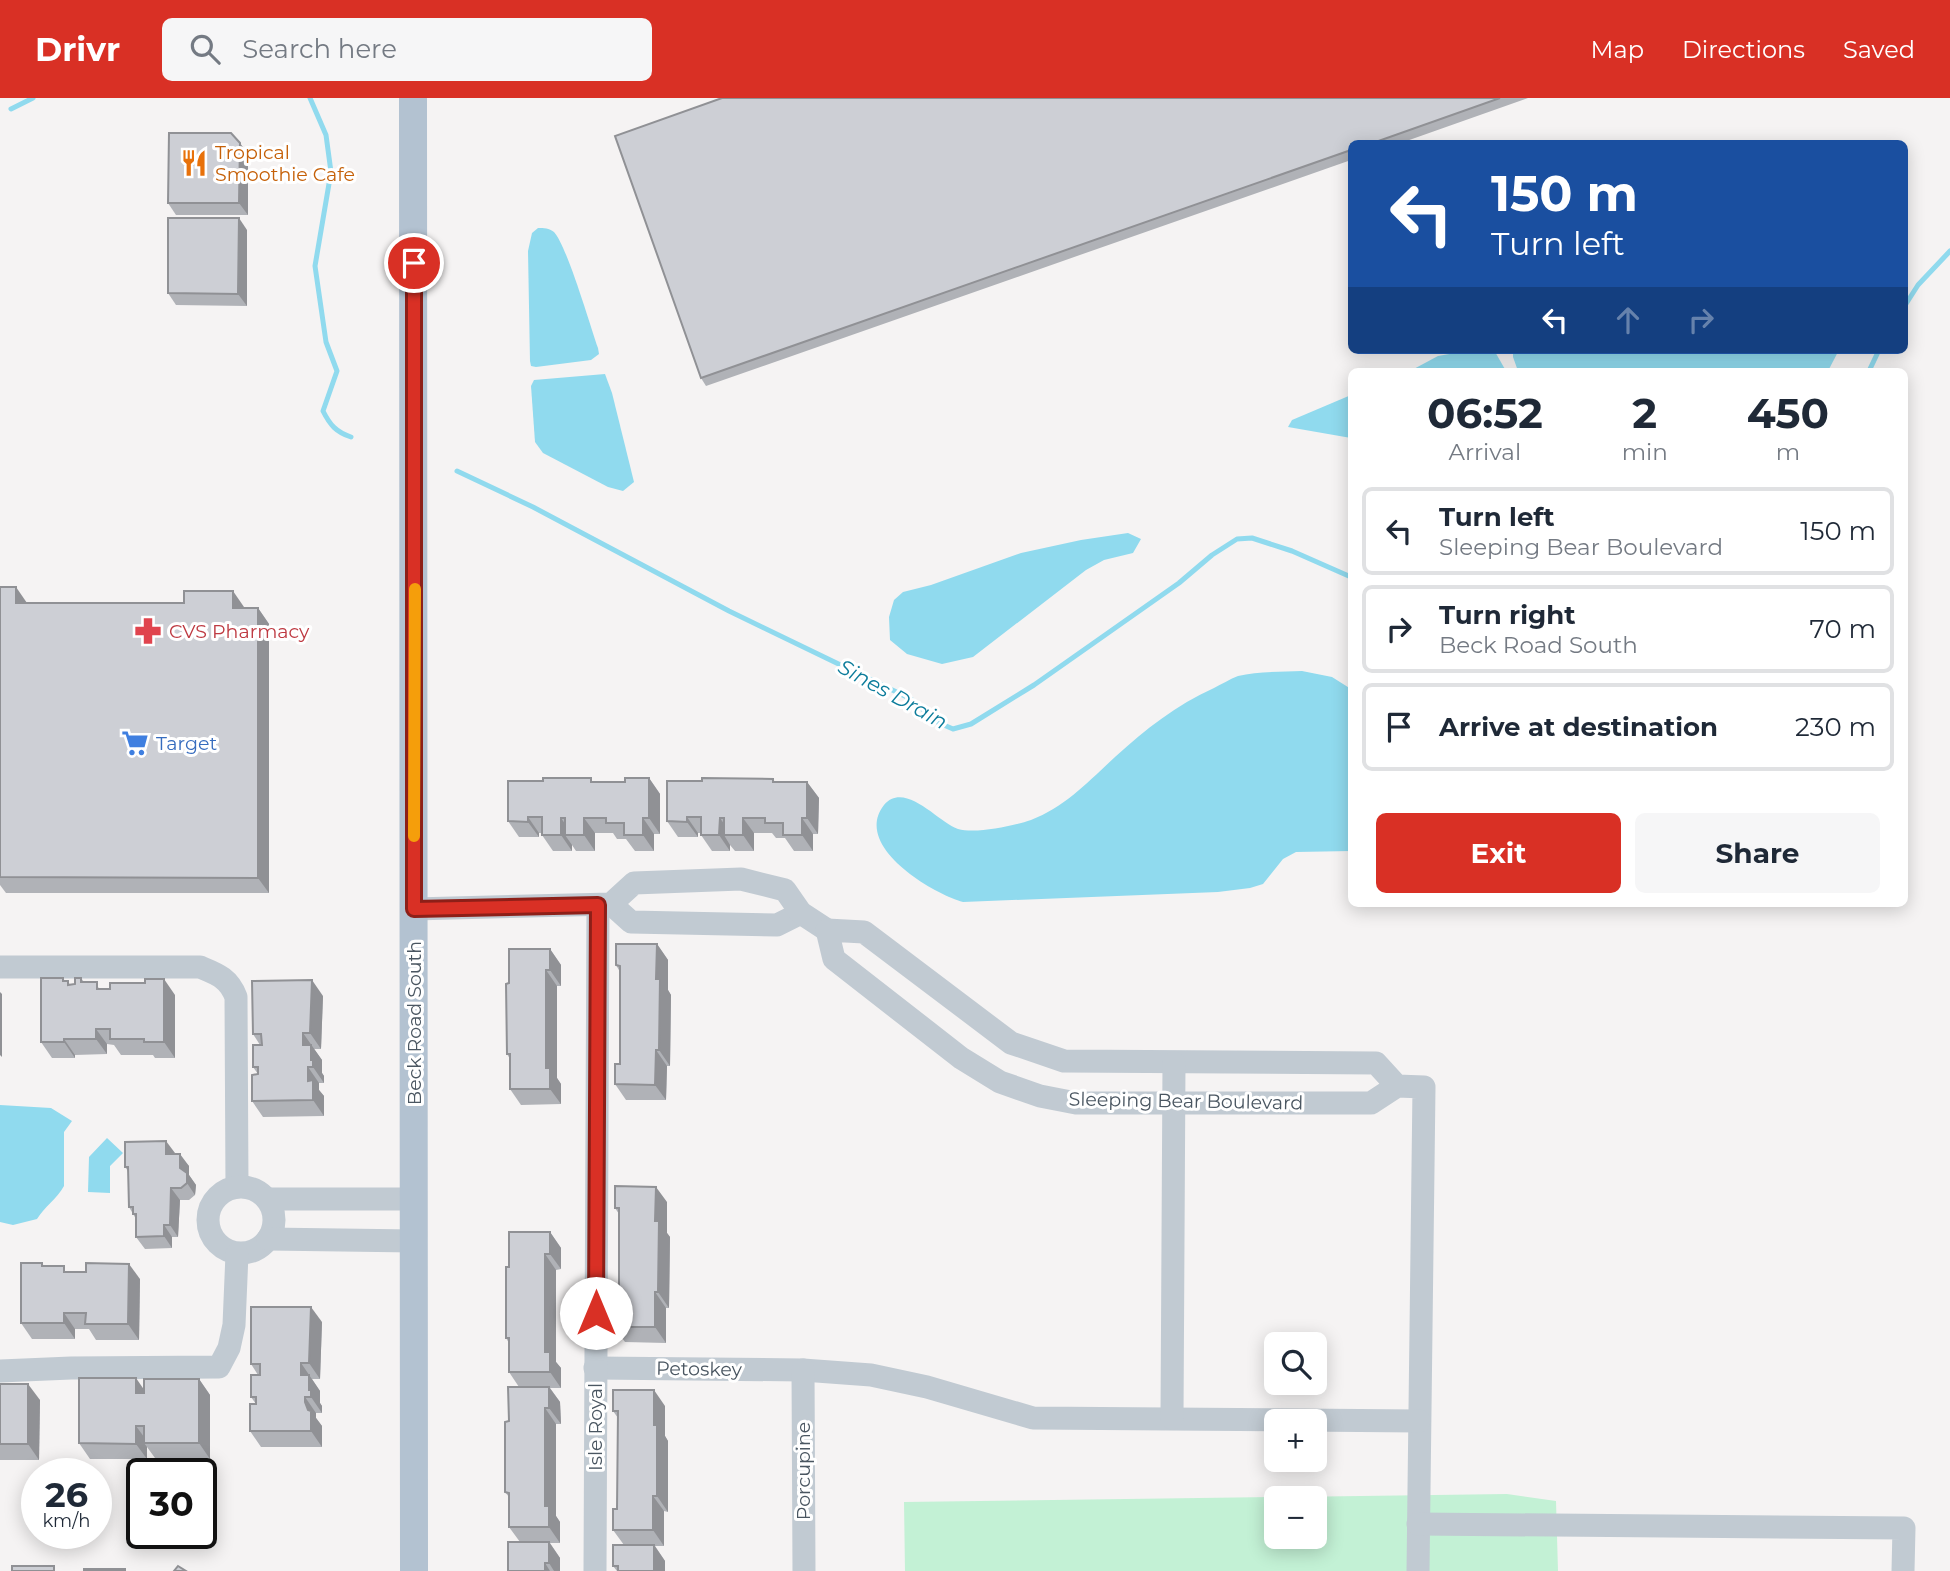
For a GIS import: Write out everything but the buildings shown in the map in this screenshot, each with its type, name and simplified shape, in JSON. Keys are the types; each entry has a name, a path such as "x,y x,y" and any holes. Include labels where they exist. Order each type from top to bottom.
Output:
{"main road":[{"name":"Beck Road South","path":"413,98 414,1571"}],"street":[{"name":"Sleeping Bear Boulevard","path":"605,905 634,883 741,879 785,890 801,914 827,930 864,932 1011,1042 1037,1053 1064,1061 1376,1063 1396,1086 1371,1103 1076,1103 1040,1096 1000,1082 961,1058 834,959 827,930"},
{"path":"414,909 605,905 631,922 777,925 801,914"},
{"name":"Isle Royal","path":"595,1571 605,905"},
{"path":"0,967 200,967 226,979 236,997 237,1186"},
{"path":"1172,1418 1174,1063"},
{"path":"1396,1086 1424,1087 1418,1571"},
{"path":"237,1186 250,1188 267,1199 272,1208 273,1219 268,1239 259,1248 237,1254 216,1242 209,1225 210,1214 214,1204 226,1190 237,1186"},
{"path":"267,1199 414,1199"},
{"path":"268,1239 414,1241"},
{"path":"0,1371 219,1367 229,1348 234,1325 237,1254"},
{"name":"Petoskey","path":"596,1368 803,1370 871,1375 928,1387 1033,1418 1419,1421"},
{"name":"Porcupine","path":"803,1370 804,1571"},
{"path":"1418,1524 1904,1528 1903,1571"}],"green space":[{"path":"1507,1494 1556,1501 1558,1571 905,1571 904,1502 1264,1497 1264,1549 1327,1549 1327,1496"}],"water":[{"path":"538,228 554,232 565,253 598,348 599,354 591,360 531,366 528,251 532,233"},
{"path":"1496,354 1504,368 1416,368 1438,356"},
{"path":"1513,354 1837,354 1830,368 1517,368"},
{"path":"605,374 634,482 623,491 608,487 543,453 535,442 531,386 534,380"},
{"path":"1348,396 1348,437 1288,427 1292,420"},
{"path":"1128,533 1141,539 1133,553 1104,560 1086,570 973,657 942,664 907,654 890,640 889,617 894,600 903,592 931,585 1021,553"},
{"path":"1302,671 1332,677 1348,687 1348,851 1296,852 1283,859 1263,884 1250,888 1218,892 963,902 933,889 900,866 878,836 877,821 884,805 892,799 902,797 922,805 958,829 984,830 1005,827 1043,815 1066,801 1150,727 1174,710 1238,676 1261,672"},
{"path":"0,1105 51,1108 72,1121 64,1132 64,1186 37,1219 13,1225 0,1222"},
{"path":"107,1138 123,1153 110,1166 110,1193 88,1192 89,1157"}],"waterway":[{"name":"Sines Drain","path":"11,109 33,98"},
{"name":"Sines Drain","path":"310,98 326,135 331,172 315,266 326,342 337,371 323,411 334,427 351,437"},
{"name":"Sines Drain","path":"1908,301 1918,285 1950,251"},
{"name":"Sines Drain","path":"1870,368 1877,354"},
{"name":"Sines Drain","path":"457,471 533,507 729,611 911,699 937,722 953,729 971,724 1034,685 1237,539 1252,538 1292,551 1348,576"}],"slow traffic":[{"path":"414,836 415,589"}],"place":[{"name":"Tropical Smoothie Cafe","path":"194,163"},
{"name":"CVS Pharmacy","path":"148,631"},
{"name":"Target","path":"135,743"}],"route":[{"path":"414,263 414,909 598,905 596,1313"}]}
